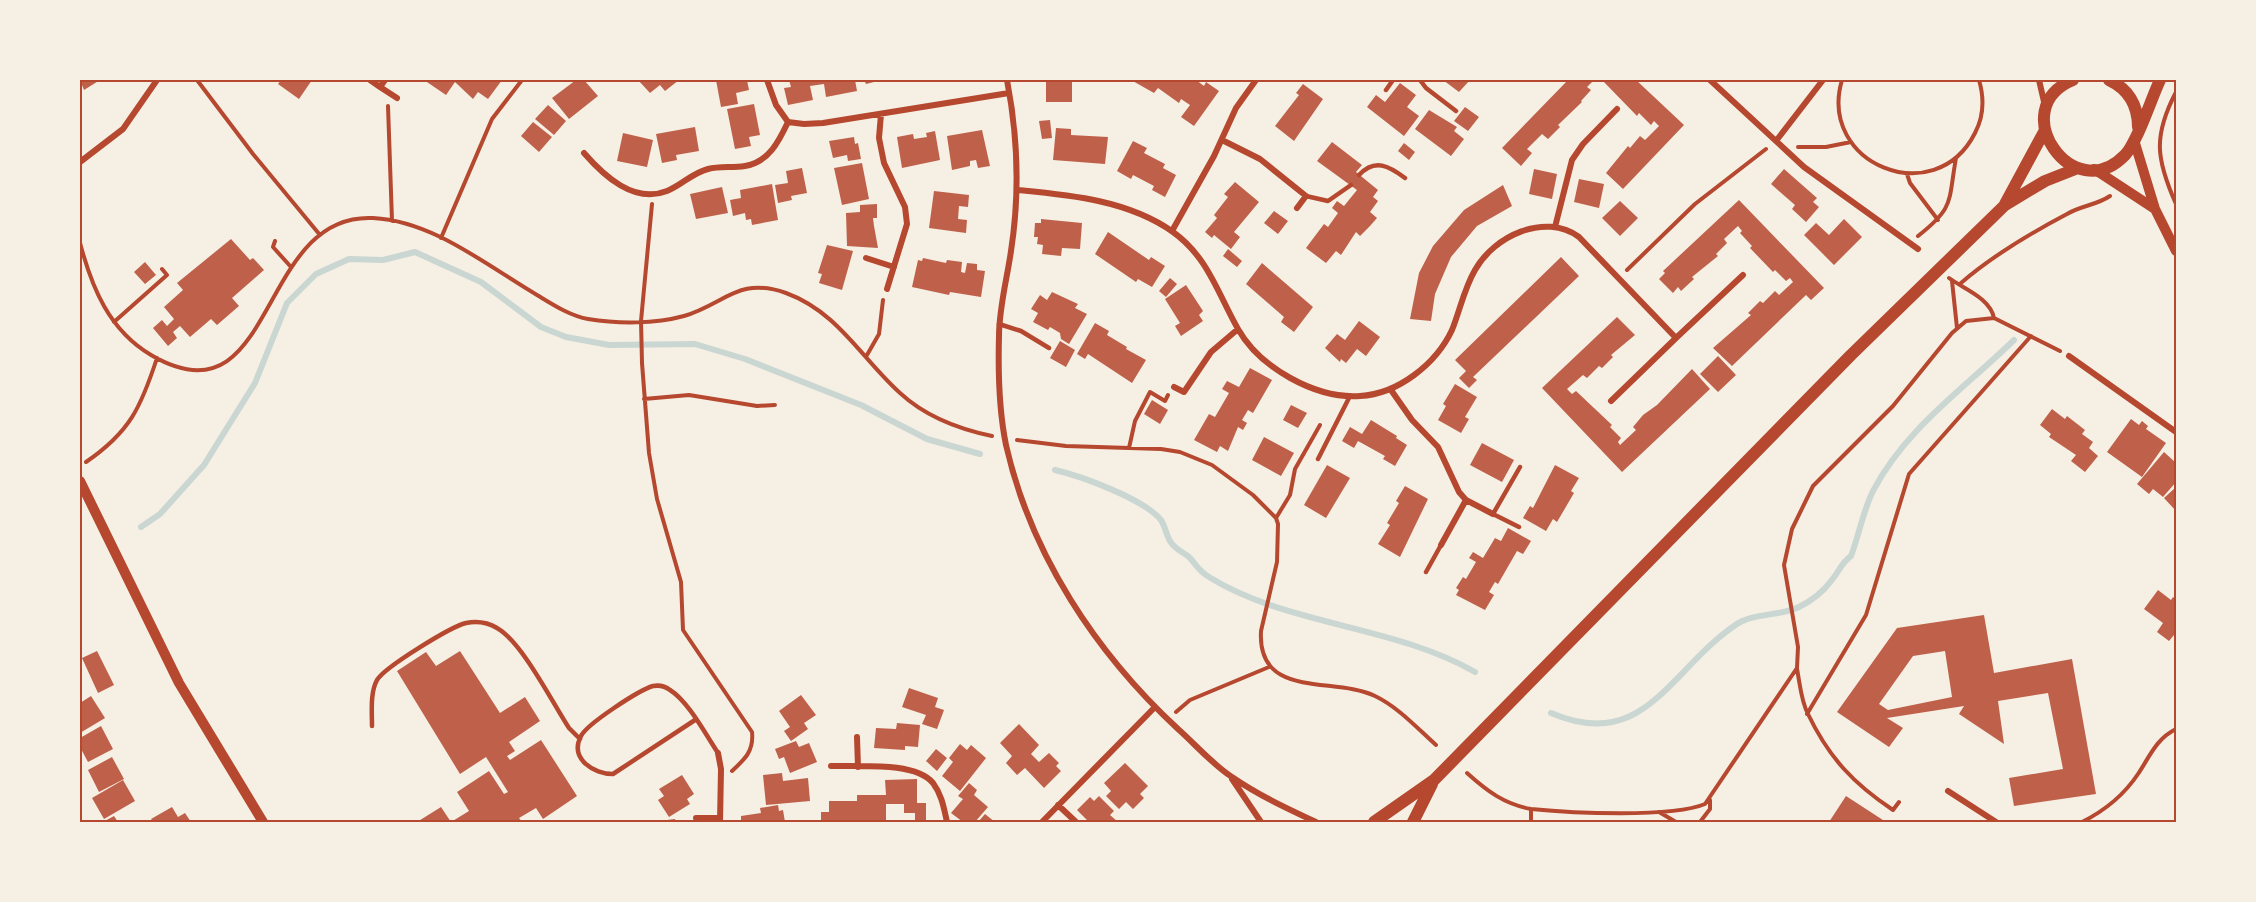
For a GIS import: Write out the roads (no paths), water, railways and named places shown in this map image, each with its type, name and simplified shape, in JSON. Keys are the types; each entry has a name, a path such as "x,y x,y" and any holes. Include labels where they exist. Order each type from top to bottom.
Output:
{"main road":[{"path":"2073,80 2058,89 2046,110 2045,130 2050,145 2057,155 2078,168"},
{"path":"2109,80 2128,93 2135,105 2136,135"},
{"path":"1374,822 1434,780 1780,426 2005,205 2046,181 2078,168 2094,169 2115,163 2125,154 2136,135 2160,80"},
{"path":"2005,205 2045,130"},
{"path":"1413,822 1434,780"}],"street":[{"path":"80,162 123,129 157,80"},
{"path":"370,80 397,98"},
{"path":"381,87 386,80"},
{"path":"767,80 776,105 788,122 804,124 1010,93"},
{"path":"1007,80 1016,142 1017,190 1011,252 999,324 1000,385 1005,438 1028,511 1068,595 1108,654 1155,707 1230,776 1261,822"},
{"path":"1172,231 1236,108 1256,80"},
{"path":"1710,80 1787,152 1918,249"},
{"path":"1776,141 1823,80"},
{"path":"2039,80 2046,110"},
{"path":"1555,227 1572,160 1583,144 1617,109"},
{"path":"881,114 879,138 884,162 905,207 907,224 887,289"},
{"path":"584,153 617,184 655,194 669,190 687,178 707,170 746,166 757,162 773,150 788,122"},
{"path":"2136,135 2155,209 2176,251"},
{"path":"1221,140 1260,159 1306,196 1297,208"},
{"path":"2094,169 2155,209"},
{"path":"1017,190 1105,203 1137,214 1172,231 1205,266 1238,329 1255,351 1301,382 1328,394 1376,395 1391,390 1410,378 1449,335 1474,271 1494,248 1531,228 1555,227 1568,230 1579,237 1676,339"},
{"path":"866,258 894,267"},
{"path":"1611,401 1743,275"},
{"path":"1174,387 1184,392 1211,352 1238,329"},
{"path":"2069,356 2176,432"},
{"path":"1391,390 1412,420 1438,447 1452,482 1466,500 1492,514"},
{"path":"80,481 179,683 263,822"},
{"path":"1441,545 1466,500"},
{"path":"1042,822 1155,707"},
{"path":"857,737 858,767"},
{"path":"696,818 720,820 721,781 718,753"},
{"path":"831,766 898,768 924,776 937,790 947,822"},
{"path":"1230,776 1316,822"},
{"path":"1948,791 1996,822"},
{"path":"1058,805 1076,822"}],"lane":[{"path":"1386,90 1393,80"},
{"path":"1420,80 1426,88 1455,111"},
{"path":"1359,175 1366,167 1377,165 1387,167 1405,178"},
{"path":"1306,196 1328,201 1351,185"},
{"path":"999,324 1021,331 1049,348"},
{"path":"1318,459 1350,396"},
{"path":"1519,527 1492,514 1520,467"},
{"path":"1426,572 1441,545"},
{"path":"372,726 374,690 381,675 445,632 457,626 480,622 499,629 513,643 569,728 580,739"},
{"path":"695,720 613,774 588,768 579,751 580,739 587,729 654,686 661,686 676,694 695,720 718,753"}],"waterway":[{"path":"141,527 160,514 204,465 255,383 287,303 316,274 349,259 383,260 415,252 481,282 541,327 566,337 609,345 695,344 745,359 861,405 927,439 980,454"},
{"path":"1551,713 1583,723 1610,723 1633,715 1653,701 1711,644 1734,626 1749,619 1791,610 1816,596 1851,556 1873,491 1902,448 1937,410 2014,340"},
{"path":"1055,470 1080,477 1141,504 1161,520 1172,544 1190,558 1203,573 1240,593 1272,606 1410,644 1443,656 1475,672"}]}
